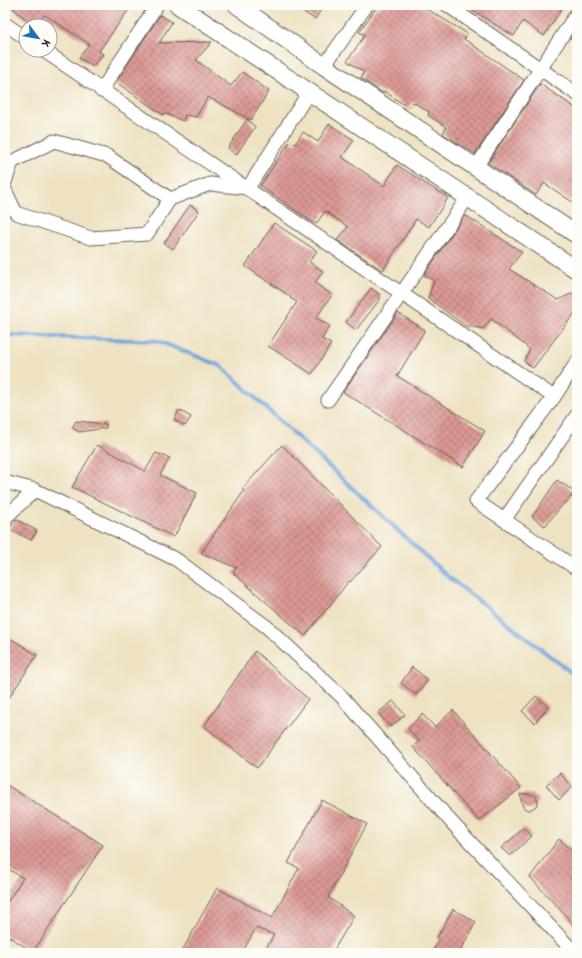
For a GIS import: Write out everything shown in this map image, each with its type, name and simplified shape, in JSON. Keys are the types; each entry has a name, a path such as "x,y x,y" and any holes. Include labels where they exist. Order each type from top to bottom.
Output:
{"main road":[{"path":"178,5 577,270"},
{"path":"237,5 324,66 577,235"}],"street":[{"path":"101,90 157,5"},
{"path":"324,66 367,5"},
{"path":"447,5 577,94"},
{"path":"476,167 577,13"},
{"path":"5,24 18,33"},
{"path":"55,58 554,397"},
{"path":"248,188 309,92"},
{"path":"5,182 12,162 54,141 107,156 170,198"},
{"path":"5,190 16,213 91,238 147,234 170,198 210,184 248,188"},
{"path":"328,400 468,197"},
{"path":"577,362 554,397 476,501 577,569"},
{"path":"504,520 577,415"},
{"path":"5,482 35,490 177,560 267,627 342,697 454,825 575,953"},
{"path":"5,518 35,490"}],"building":[{"path":"9,5 132,5 99,51 103,54 93,66 79,58 89,44 58,24 58,18 50,18 45,15 42,18 24,18"},
{"path":"291,5 324,5 315,19"},
{"path":"381,5 420,5 468,34 464,39 524,80 475,154 443,134 446,127 428,115 429,112 413,102 409,108 384,91 383,93 361,78 364,72 347,61 365,35 359,32 376,8 378,9"},
{"path":"464,5 564,5 544,36 523,21 514,36"},
{"path":"160,15 172,22 159,43 212,42 196,60 231,86 242,72 269,91 251,120 208,97 196,117 185,115 183,121 164,113 163,115 116,82"},
{"path":"577,28 577,43 570,38"},
{"path":"540,84 577,109 577,205 544,183 536,195 488,163"},
{"path":"247,119 255,127 236,155 228,148"},
{"path":"329,124 354,140 342,157 384,186 397,165 448,198 429,227 416,219 383,270 337,240 348,227 325,211 316,224 260,186 290,141 295,144 303,132 318,142"},
{"path":"190,205 199,211 173,249 164,243"},
{"path":"465,215 522,252 509,269 558,300 577,291 577,310 533,368 524,361 530,349 491,319 483,329 469,326 468,328 428,298 434,281 424,275"},
{"path":"274,223 317,251 309,262 323,271 315,283 332,295 316,318 330,326 322,339 331,344 312,374 268,346 297,302 245,266"},
{"path":"371,288 380,295 380,299 356,330 346,322"},
{"path":"398,313 425,330 397,376 485,431 463,467 343,392"},
{"path":"179,410 191,417 185,426 174,420"},
{"path":"76,421 106,424 106,428 79,432 72,428"},
{"path":"97,445 145,471 156,453 170,458 160,475 197,493 174,537 72,487"},
{"path":"282,445 382,547 350,582 349,581 305,636 233,573 237,568 201,553 244,491 242,489"},
{"path":"557,480 575,492 545,526 532,517"},
{"path":"16,519 37,531 31,540 9,529"},
{"path":"5,635 37,655 5,704 5,671 11,663 5,659"},
{"path":"255,651 308,699 257,768 204,726"},
{"path":"412,667 428,680 416,695 401,683"},
{"path":"536,696 548,707 535,723 522,711"},
{"path":"393,701 405,715 390,727 378,713"},
{"path":"453,710 521,788 479,821 413,747 419,741 408,729 422,714 435,727"},
{"path":"560,773 572,787 559,800 546,785"},
{"path":"5,784 103,845 33,952 5,934 5,906 23,878 5,867"},
{"path":"520,794 531,794 536,796 538,802 536,806 530,810 525,809 522,805"},
{"path":"322,800 367,824 328,897 354,916 332,953 263,953 274,935 256,928 242,953 181,953 217,888 272,918 299,868 288,863"},
{"path":"524,828 532,836 510,856 501,848"},
{"path":"559,839 577,856 577,928 530,877"},
{"path":"453,909 476,922 459,953 431,953 439,940 437,938"}],"waterway":[{"path":"5,335 158,341 221,366 447,576 577,677"}]}
